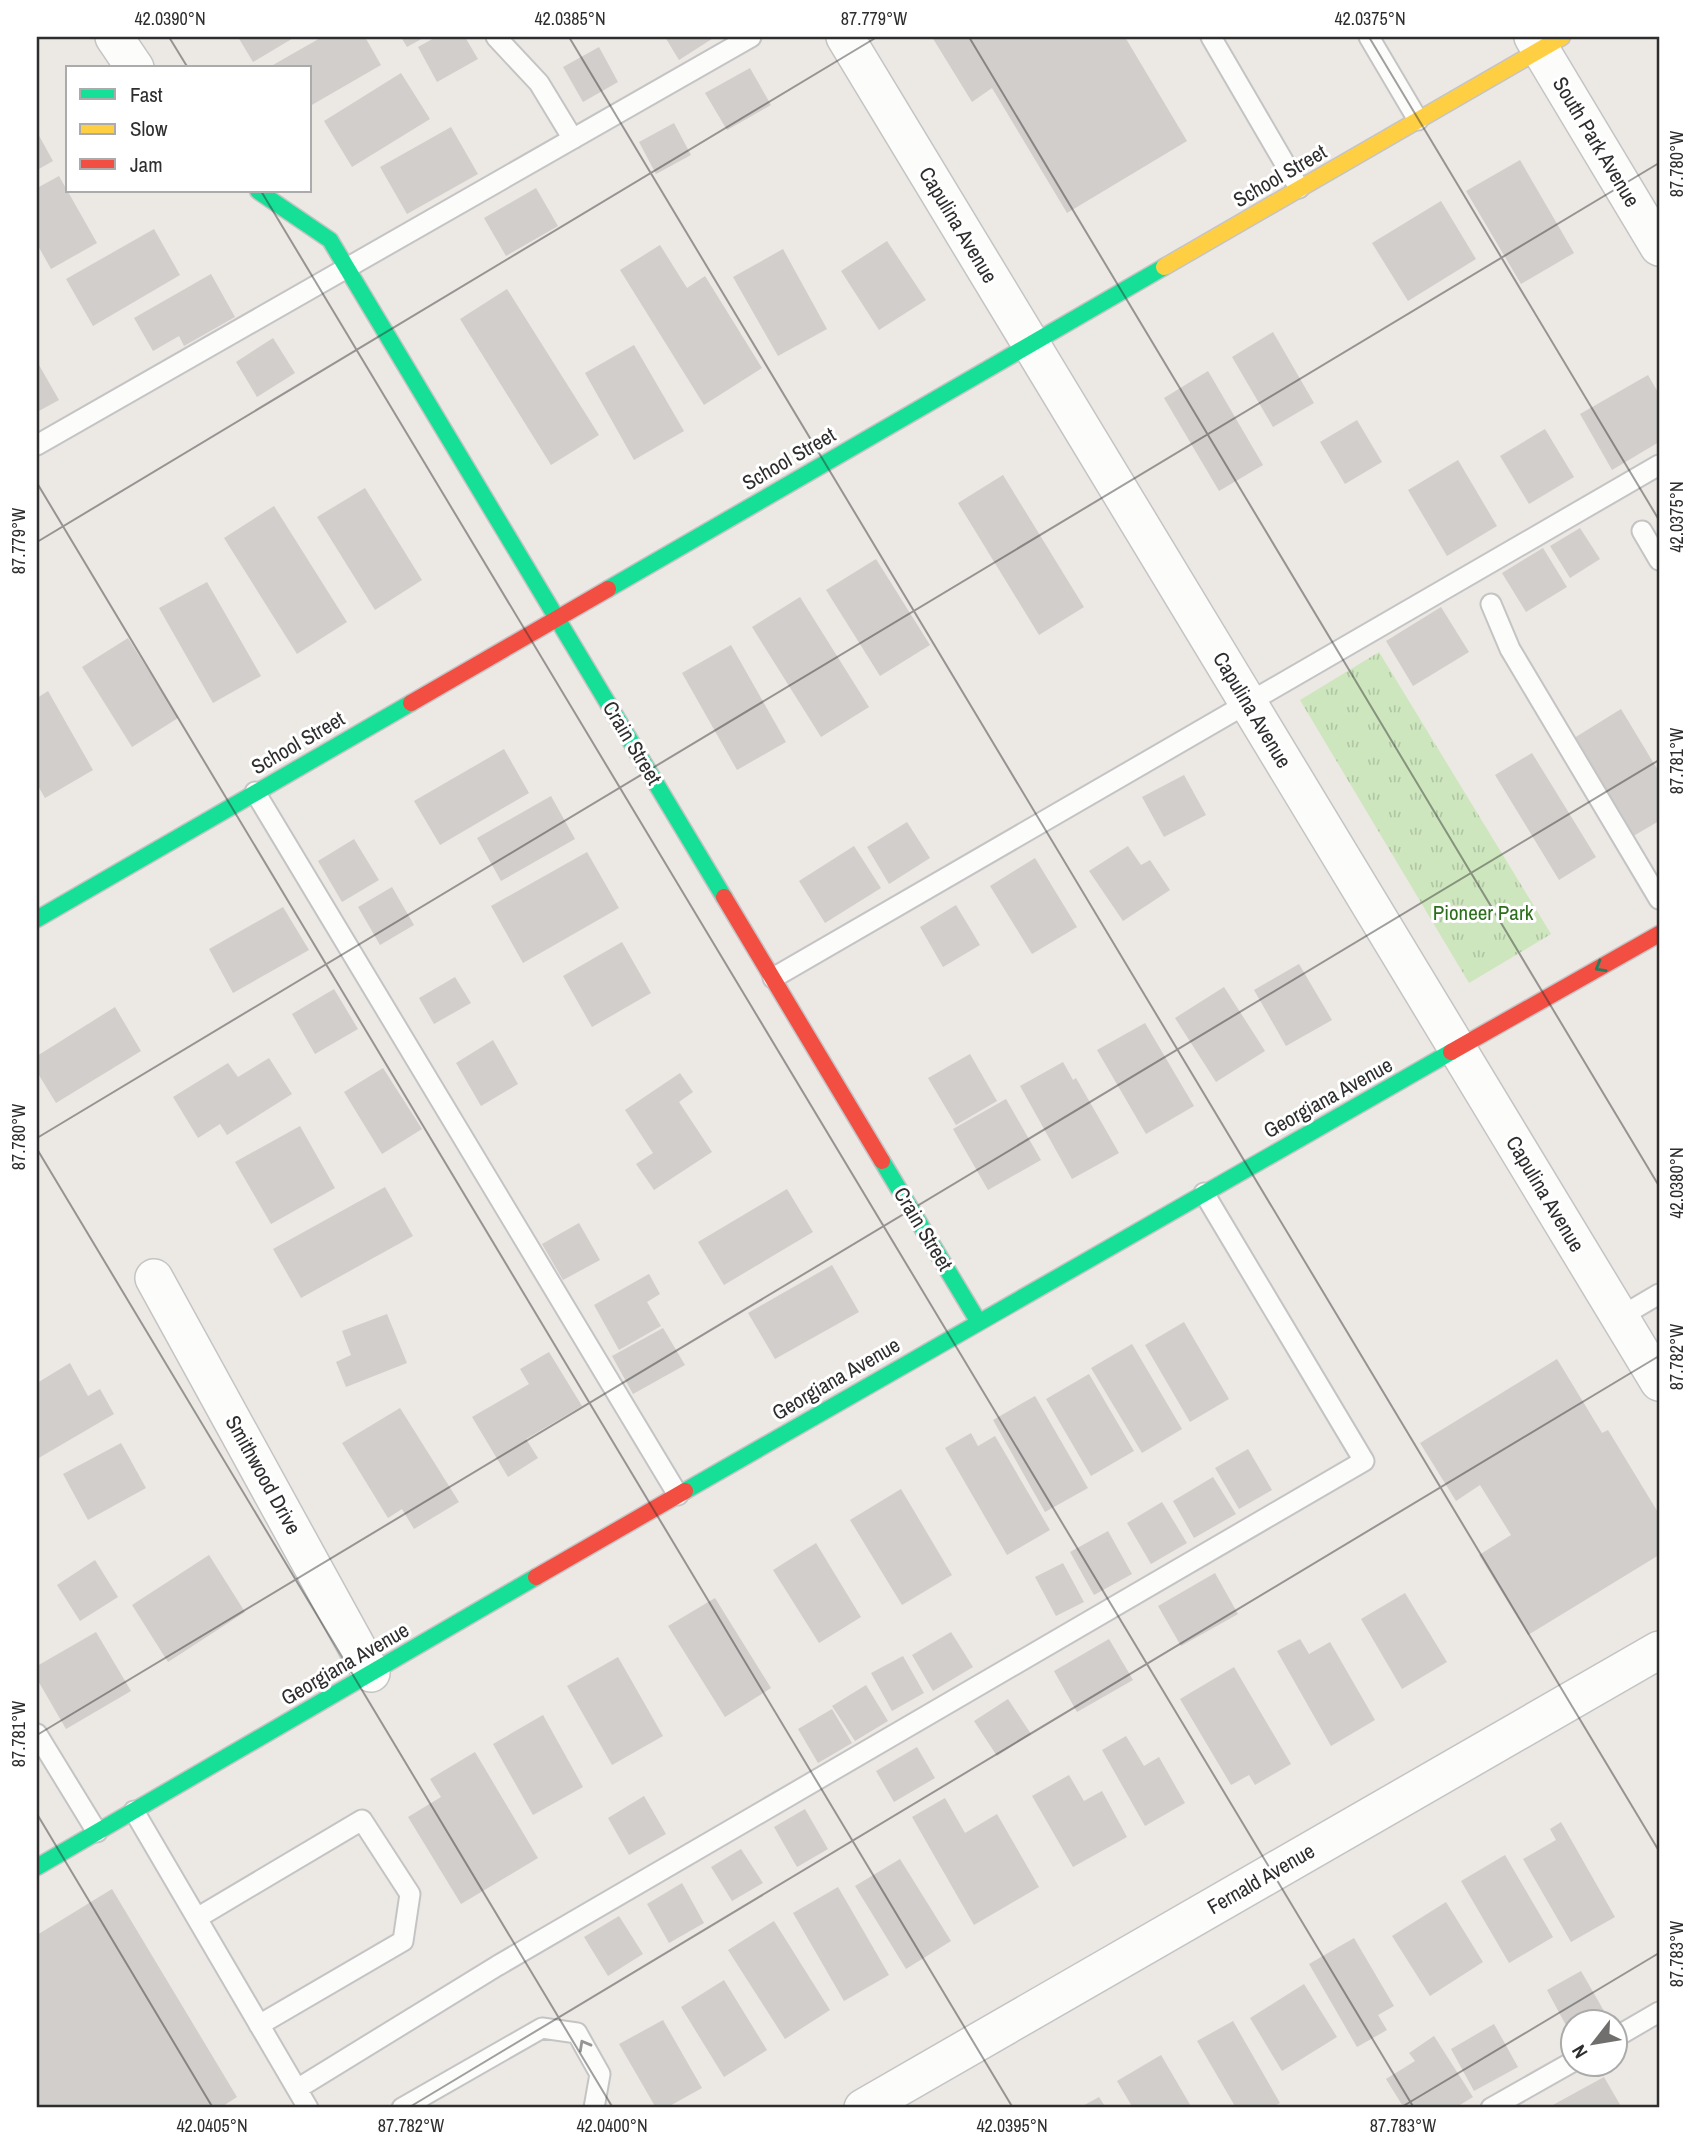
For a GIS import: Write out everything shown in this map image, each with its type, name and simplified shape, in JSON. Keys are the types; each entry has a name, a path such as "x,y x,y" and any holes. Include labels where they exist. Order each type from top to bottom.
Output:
{"street":[{"path":"114,37 134,66"},
{"name":"Capulina Avenue","path":"845,37 1659,1382"},
{"name":"School Street","path":"37,919 1418,120 1545,41"},
{"name":"South Park Avenue","path":"1545,41 1659,247"},
{"name":"Crain Street","path":"259,192 330,240 978,1321"},
{"name":"Georgiana Avenue","path":"37,1867 978,1321 1659,934"},
{"name":"Smithwood Drive","path":"154,1278 371,1673"},
{"name":"Fernald Avenue","path":"863,2108 1659,1650"}],"lane":[{"path":"496,37 539,83 573,139"},
{"path":"37,446 751,37"},
{"path":"1211,37 1299,188"},
{"path":"1369,37 1418,120"},
{"path":"773,978 1659,465"},
{"path":"1642,531 1659,560"},
{"path":"1491,604 1510,649 1659,899"},
{"path":"256,792 678,1495"},
{"path":"297,2089 497,1966 1364,1461 1204,1192"},
{"path":"1620,1317 1659,1294"},
{"path":"37,1734 97,1832"},
{"path":"134,1811 308,2108"},
{"path":"197,1918 362,1820 410,1894 403,1941 259,2025"},
{"path":"1630,2028 1659,2012"},
{"path":"402,2108 542,2028 577,2033 600,2074 594,2108"},
{"path":"1491,2108 1560,2068"}],"green space":[{"name":"Pioneer Park","path":"1379,652 1551,934 1469,983 1300,700"}],"building":[{"path":"238,37 295,37 253,62"},
{"path":"322,37 365,37 381,65 312,105 312,66 273,65"},
{"path":"401,37 425,37 407,47"},
{"path":"436,37 465,37 478,59 437,82 418,47"},
{"path":"665,37 715,37 679,60"},
{"path":"932,37 1125,37 1187,141 1067,213 992,88 972,102"},
{"path":"599,47 618,82 583,102 563,67"},
{"path":"750,68 771,105 727,130 705,93"},
{"path":"401,73 430,119 352,167 324,121"},
{"path":"674,123 691,155 656,174 639,142"},
{"path":"451,127 478,174 407,214 380,167"},
{"path":"37,132 53,161 37,170"},
{"path":"1520,160 1574,253 1521,284 1466,191"},
{"path":"59,176 97,243 51,269 37,244 37,188"},
{"path":"536,188 558,226 506,256 484,218"},
{"path":"1441,201 1476,259 1408,301 1372,243"},
{"path":"154,229 180,275 93,326 66,279"},
{"path":"887,241 926,300 879,330 841,271"},
{"path":"660,245 687,288 705,276 762,368 704,405 620,270"},
{"path":"783,249 827,329 778,356 733,277"},
{"path":"211,274 235,317 184,346 179,336 153,351 134,318"},
{"path":"507,289 599,435 551,465 460,319"},
{"path":"1273,332 1314,403 1273,427 1232,357"},
{"path":"273,338 295,373 257,397 236,362"},
{"path":"634,345 684,431 634,460 585,373"},
{"path":"39,365 59,400 37,412 37,366"},
{"path":"1208,371 1263,465 1219,491 1164,398"},
{"path":"1648,375 1659,394 1659,442 1612,470 1580,414"},
{"path":"1357,420 1382,462 1345,484 1320,442"},
{"path":"1545,429 1574,477 1529,504 1500,456"},
{"path":"1458,460 1497,526 1447,556 1408,490"},
{"path":"1003,475 1084,607 1039,635 958,503"},
{"path":"365,488 422,580 375,610 317,517"},
{"path":"274,506 347,622 297,654 224,538"},
{"path":"1580,528 1600,559 1570,578 1550,546"},
{"path":"1543,548 1567,587 1526,612 1502,573"},
{"path":"876,559 930,645 880,676 826,590"},
{"path":"207,582 261,676 213,703 159,608"},
{"path":"800,597 869,707 821,737 752,627"},
{"path":"1441,607 1469,652 1413,686 1386,641"},
{"path":"128,638 178,718 132,747 82,667"},
{"path":"731,645 786,742 737,770 682,673"},
{"path":"48,691 93,770 45,798 37,784 37,698"},
{"path":"1621,709 1659,772 1659,821 1630,838 1571,740"},
{"path":"504,749 529,793 440,845 414,801"},
{"path":"1532,753 1596,857 1559,880 1495,775"},
{"path":"1184,775 1206,815 1164,837 1142,797"},
{"path":"551,796 575,839 501,881 477,838"},
{"path":"907,822 930,858 889,884 867,847"},
{"path":"354,839 379,880 342,902 318,861"},
{"path":"854,846 881,888 825,923 799,881"},
{"path":"1128,846 1141,865 1150,860 1170,890 1123,921 1089,871"},
{"path":"587,852 619,908 523,963 491,906"},
{"path":"1035,858 1077,927 1032,954 990,886"},
{"path":"392,887 414,925 380,945 358,907"},
{"path":"956,905 980,945 943,967 920,927"},
{"path":"283,907 309,950 233,993 209,949"},
{"path":"622,942 651,993 592,1027 563,976"},
{"path":"1299,964 1332,1020 1286,1046 1254,990"},
{"path":"455,977 471,1003 434,1024 419,998"},
{"path":"1224,987 1265,1051 1216,1082 1175,1018"},
{"path":"334,989 358,1029 315,1054 292,1014"},
{"path":"115,1007 141,1051 56,1103 37,1072 37,1056"},
{"path":"1145,1023 1194,1106 1146,1134 1097,1050"},
{"path":"493,1040 518,1084 481,1106 456,1063"},
{"path":"970,1054 997,1101 956,1125 928,1078"},
{"path":"269,1058 292,1094 227,1135 220,1124 198,1138 173,1097 228,1063 238,1077"},
{"path":"1063,1062 1073,1080 1076,1078 1119,1153 1072,1179 1020,1086"},
{"path":"383,1068 422,1129 382,1154 344,1092"},
{"path":"680,1073 693,1092 679,1102 712,1152 654,1190 636,1164 653,1153 625,1110"},
{"path":"1006,1099 1041,1160 988,1190 953,1129"},
{"path":"300,1126 335,1188 271,1224 235,1162"},
{"path":"385,1187 413,1236 301,1298 273,1249"},
{"path":"787,1189 813,1232 724,1285 698,1242"},
{"path":"579,1223 600,1260 563,1280 542,1244"},
{"path":"832,1265 859,1312 775,1359 748,1313"},
{"path":"649,1274 660,1294 647,1302 661,1326 619,1350 594,1305"},
{"path":"387,1314 407,1363 346,1387 336,1362 351,1355 342,1331"},
{"path":"1184,1322 1229,1399 1190,1422 1145,1345"},
{"path":"663,1328 685,1365 633,1394 612,1356"},
{"path":"1132,1344 1182,1429 1142,1453 1091,1368"},
{"path":"549,1352 582,1406 526,1439 538,1458 508,1477 472,1417 529,1384 520,1369"},
{"path":"1557,1359 1602,1433 1608,1430 1659,1514 1659,1555 1528,1635 1479,1555 1511,1535 1480,1485 1456,1501 1420,1443"},
{"path":"70,1363 88,1396 100,1389 114,1414 37,1459 37,1383"},
{"path":"1089,1374 1134,1451 1091,1476 1046,1399"},
{"path":"1035,1396 1088,1488 1045,1512 993,1420"},
{"path":"400,1408 459,1502 414,1529 402,1509 388,1518 342,1443"},
{"path":"971,1433 978,1446 995,1436 1050,1530 1007,1555 945,1448"},
{"path":"121,1443 146,1488 88,1520 63,1474"},
{"path":"1248,1449 1272,1490 1239,1509 1215,1468"},
{"path":"1213,1477 1236,1514 1194,1538 1173,1501"},
{"path":"901,1489 952,1575 902,1605 850,1520"},
{"path":"1162,1502 1187,1543 1151,1564 1127,1523"},
{"path":"1108,1531 1132,1574 1094,1595 1070,1552"},
{"path":"816,1543 861,1617 819,1643 773,1570"},
{"path":"209,1555 245,1612 168,1662 132,1605"},
{"path":"95,1560 118,1597 80,1621 57,1585"},
{"path":"1063,1563 1084,1602 1056,1616 1035,1577"},
{"path":"1215,1573 1238,1614 1181,1646 1158,1606"},
{"path":"1405,1593 1447,1662 1402,1689 1361,1619"},
{"path":"715,1598 771,1688 725,1717 668,1626"},
{"path":"96,1632 131,1691 66,1729 37,1679 37,1666"},
{"path":"951,1632 973,1667 933,1691 912,1655"},
{"path":"1109,1639 1133,1680 1077,1712 1054,1671"},
{"path":"1300,1639 1309,1654 1330,1642 1375,1720 1331,1746 1277,1651"},
{"path":"903,1656 924,1693 892,1711 871,1673"},
{"path":"618,1657 663,1736 612,1765 567,1686"},
{"path":"1234,1667 1291,1764 1255,1785 1249,1775 1231,1785 1180,1699"},
{"path":"866,1685 888,1721 855,1741 832,1706"},
{"path":"1008,1699 1031,1734 997,1756 974,1721"},
{"path":"832,1709 852,1743 818,1763 798,1729"},
{"path":"543,1715 583,1787 533,1815 493,1744"},
{"path":"1126,1736 1144,1766 1159,1757 1185,1803 1145,1826 1102,1750"},
{"path":"917,1747 935,1778 894,1802 876,1771"},
{"path":"475,1752 538,1858 461,1904 408,1817 441,1797 430,1779"},
{"path":"1069,1775 1084,1801 1102,1791 1127,1837 1073,1867 1032,1796"},
{"path":"644,1796 666,1834 629,1855 608,1818"},
{"path":"945,1798 965,1833 997,1814 1039,1887 974,1925 912,1817"},
{"path":"805,1809 828,1849 797,1867 774,1827"},
{"path":"1561,1822 1615,1917 1571,1942 1523,1859 1556,1840 1550,1829"},
{"path":"741,1849 763,1883 732,1901 711,1867"},
{"path":"1505,1855 1553,1937 1509,1963 1461,1881"},
{"path":"900,1859 951,1941 906,1969 855,1886"},
{"path":"682,1883 704,1923 669,1943 647,1904"},
{"path":"838,1887 889,1975 844,2001 793,1913"},
{"path":"112,1889 237,2097 220,2108 37,2108 37,1935"},
{"path":"1446,1902 1483,1962 1430,1996 1392,1936"},
{"path":"619,1916 643,1954 608,1976 584,1937"},
{"path":"774,1921 830,2010 785,2039 728,1950"},
{"path":"1354,1938 1394,2006 1378,2015 1387,2030 1357,2047 1309,1964"},
{"path":"1581,1971 1602,2008 1560,2008 1560,2014 1547,1990"},
{"path":"724,1980 767,2050 724,2077 681,2007"},
{"path":"1304,1984 1337,2037 1282,2071 1250,2018"},
{"path":"663,2020 702,2088 666,2108 656,2108 619,2044"},
{"path":"1233,2021 1280,2103 1271,2108 1236,2108 1197,2041"},
{"path":"1494,2024 1518,2067 1474,2091 1451,2049"},
{"path":"1434,2036 1473,2097 1455,2108 1404,2108 1386,2079 1415,2061 1409,2053"},
{"path":"1161,2055 1192,2108 1133,2108 1117,2081"},
{"path":"1605,2078 1622,2108 1552,2108 1551,2106"},
{"path":"1099,2097 1106,2108 1079,2108"}],"traffic: fast":[{"path":"259,192 330,240 724,897"},
{"path":"608,589 1164,267"},
{"path":"37,919 411,703"},
{"path":"685,1491 1451,1052"},
{"path":"882,1161 978,1321"},
{"path":"37,1867 536,1577"}],"traffic: slow":[{"path":"1164,267 1562,37"}],"traffic: jam":[{"path":"411,703 608,589"},
{"path":"724,897 882,1161"},
{"path":"1451,1052 1659,934"},
{"path":"536,1577 685,1491"}]}
